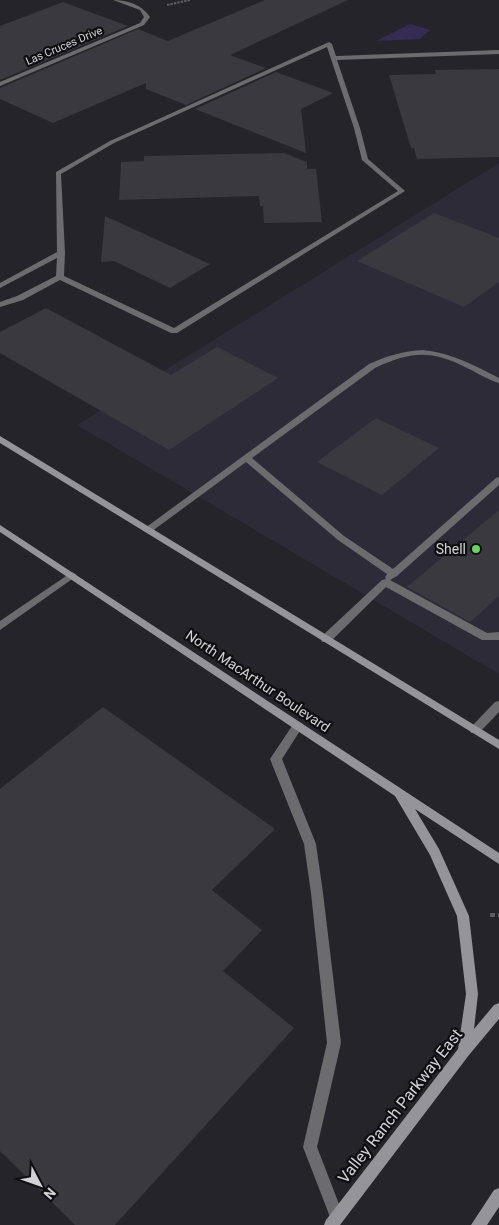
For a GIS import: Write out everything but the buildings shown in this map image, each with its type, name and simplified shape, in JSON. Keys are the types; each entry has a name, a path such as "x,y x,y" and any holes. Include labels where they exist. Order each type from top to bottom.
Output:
{"main road":[{"path":"0,439 499,745"},
{"name":"North MacArthur Boulevard","path":"0,528 499,859"},
{"path":"399,793 435,853 463,916 472,994 464,1051"},
{"name":"Valley Ranch Parkway East","path":"334,1221 464,1051 499,1009"},
{"path":"478,1225 499,1195"}],"street":[{"name":"Las Cruces Drive","path":"0,84 142,24 147,17 142,9 116,0"},
{"path":"329,44 357,128 365,160 402,191 174,331 60,277 58,174 112,142 329,44"},
{"path":"334,58 499,52"},
{"path":"0,286 61,253"},
{"path":"0,305 20,298 60,277"},
{"path":"148,530 372,366 392,356 406,352 437,354 456,359 499,381"},
{"path":"247,458 341,538 394,574"},
{"path":"326,639 385,582 499,480"},
{"path":"0,626 72,575"},
{"path":"385,582 486,637 499,636"},
{"path":"475,730 499,705"},
{"path":"298,726 276,759 310,844 317,893 334,1043 310,1147 334,1221"}],"path":[{"path":"490,915 499,915"}],"shaded area":[{"path":"410,24 430,30 420,39 376,41"},
{"path":"499,163 499,674 77,425"}],"place":[{"name":"Shell","path":"476,549"}]}
